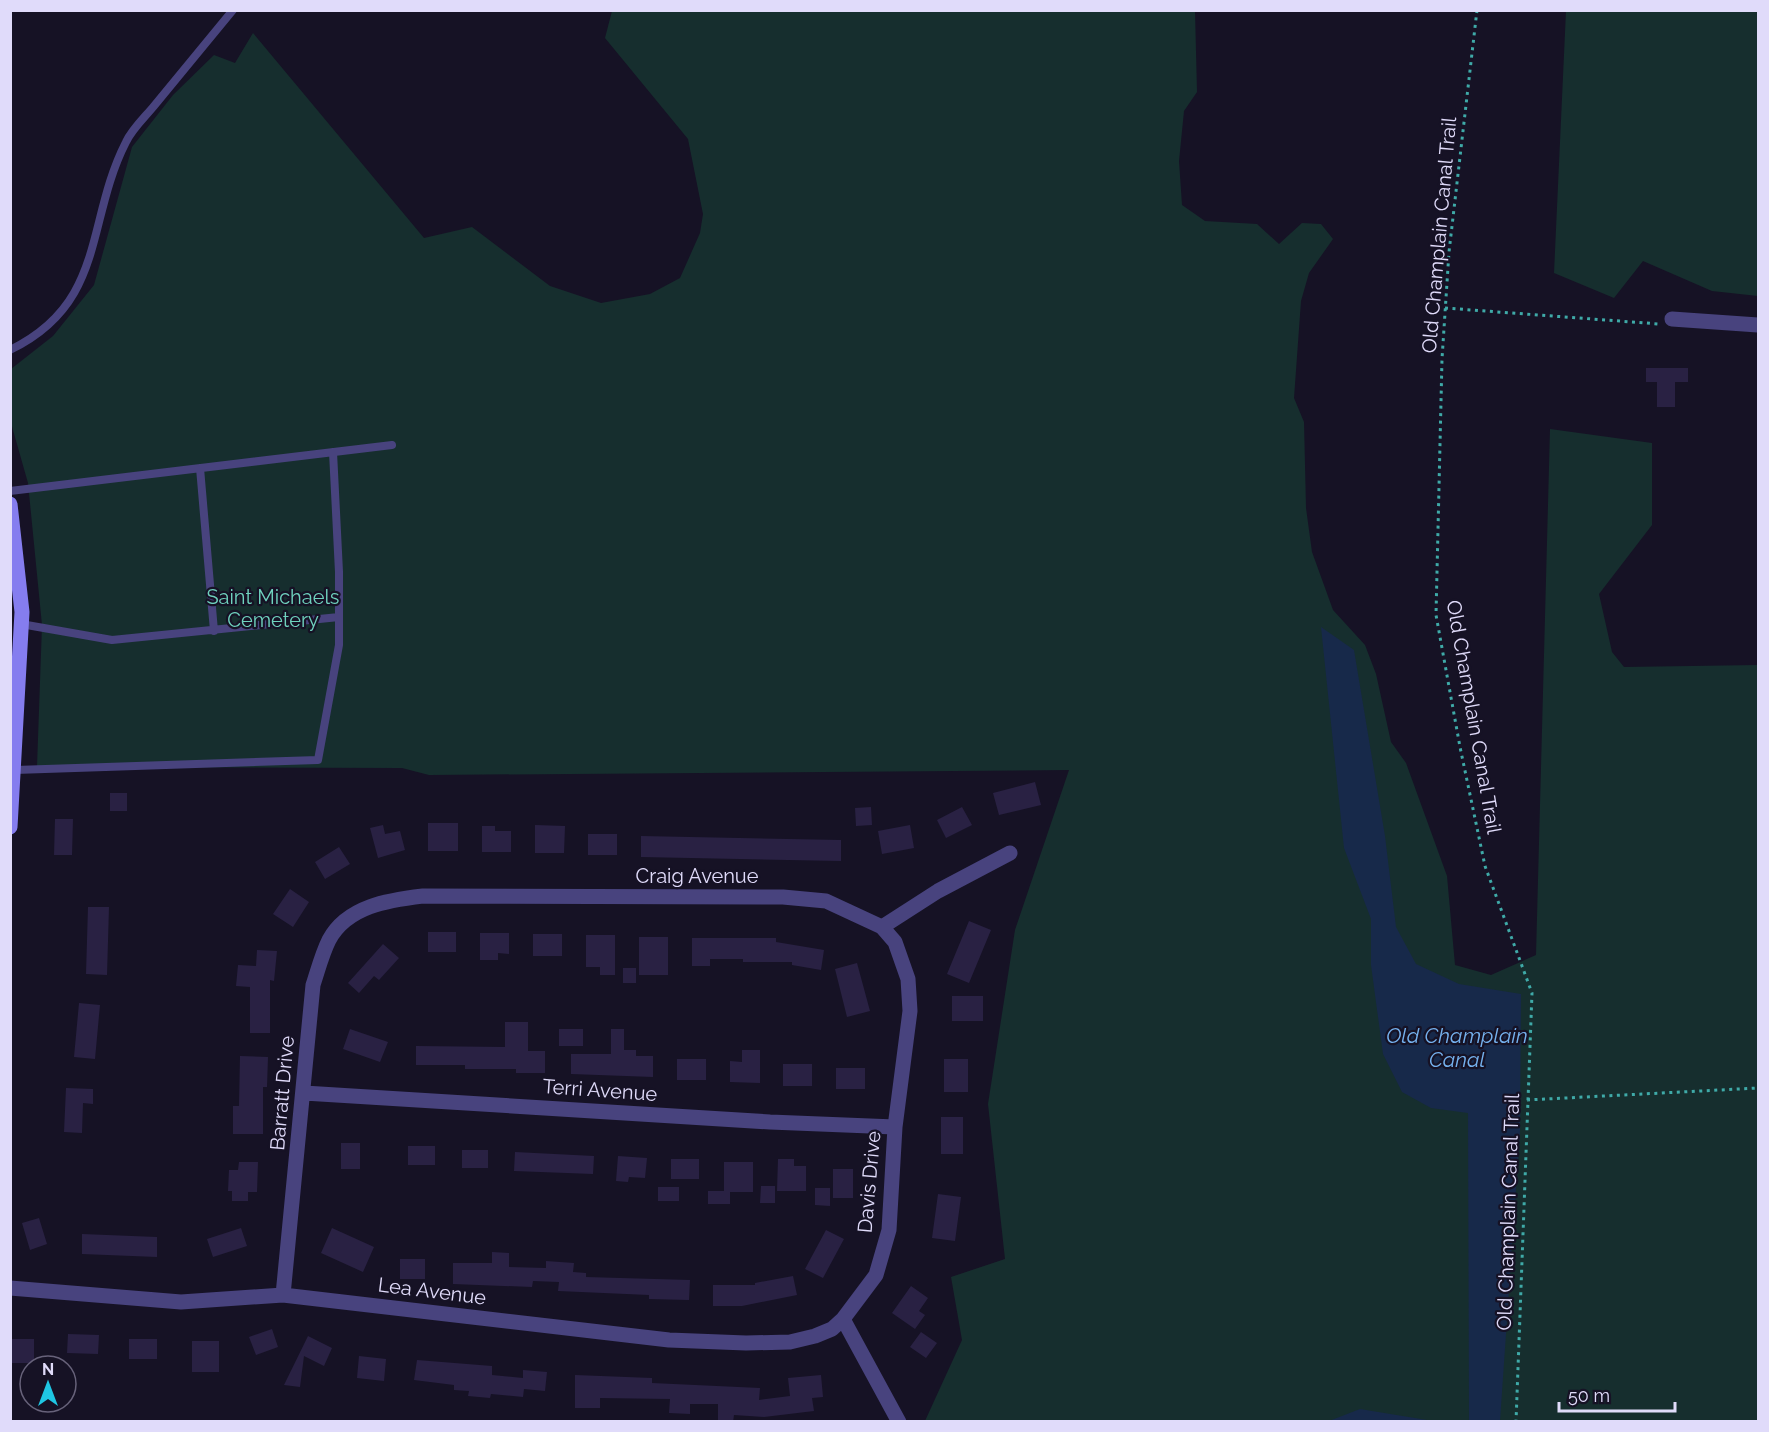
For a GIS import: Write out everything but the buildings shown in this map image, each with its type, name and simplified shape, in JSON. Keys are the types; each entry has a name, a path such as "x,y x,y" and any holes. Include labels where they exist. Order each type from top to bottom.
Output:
{"street":[{"path":"1672,319 1758,325"},
{"path":"10,504 16,542 21,624 15,770 10,827"},
{"path":"882,927 938,891 1010,853"},
{"name":"Craig Avenue","path":"359,910 397,899 423,896 783,897 826,901 867,918 882,927"},
{"name":"Barratt Drive","path":"283,1295 313,985 329,940 339,927 359,910"},
{"name":"Davis Drive","path":"843,1319 876,1275 889,1230 895,1127 910,1011 908,979 895,942 882,927"},
{"name":"Terri Avenue","path":"304,1093 770,1122 895,1127"},
{"name":"Lea Avenue","path":"10,1288 181,1302 283,1295 669,1340 735,1343 790,1342 832,1329 843,1319"},
{"path":"843,1319 899,1422"}],"lane":[{"path":"10,350 31,340 54,322 77,289 89,264 108,194 126,141 233,10"},
{"path":"10,491 392,445"},
{"path":"15,770 318,760 339,645 333,452"},
{"path":"200,468 213,631"},
{"path":"21,624 112,640 339,617"}],"path":[{"name":"Old Champlain Canal Trail","path":"1477,10 1445,308 1436,615 1485,866 1532,993 1516,1422"},
{"path":"1445,308 1661,324 1672,319"},
{"path":"1527,1100 1758,1088"}],"green space":[{"name":"Saint Michaels Cemetery","path":"612,11 1195,11 1197,92 1184,111 1179,161 1182,205 1205,221 1257,224 1279,244 1302,223 1321,224 1333,239 1309,273 1301,301 1294,398 1304,422 1306,508 1312,552 1333,610 1365,645 1376,674 1391,742 1406,763 1447,876 1455,965 1491,975 1536,955 1550,429 1652,443 1652,525 1599,594 1612,652 1624,667 1758,665 1758,1421 925,1421 962,1340 951,1277 1005,1259 988,1104 1015,930 1069,770 429,775 402,768 37,767 42,625 28,483 11,423 11,369 53,336 94,285 132,147 173,95 214,55 235,63 253,33 424,238 472,227 550,286 601,303 650,294 680,278 700,233 703,214 688,139 605,38"},
{"path":"1566,11 1758,11 1758,296 1712,291 1643,261 1614,298 1554,273"}],"water":[{"name":"Old Champlain Canal","path":"1321,627 1354,650 1385,836 1396,927 1416,964 1459,984 1521,994 1520,1131 1500,1421 1469,1421 1468,1113 1431,1108 1402,1092 1383,1054 1371,965 1371,919 1344,848"},
{"path":"1360,1409 1433,1421 1329,1421"}]}
